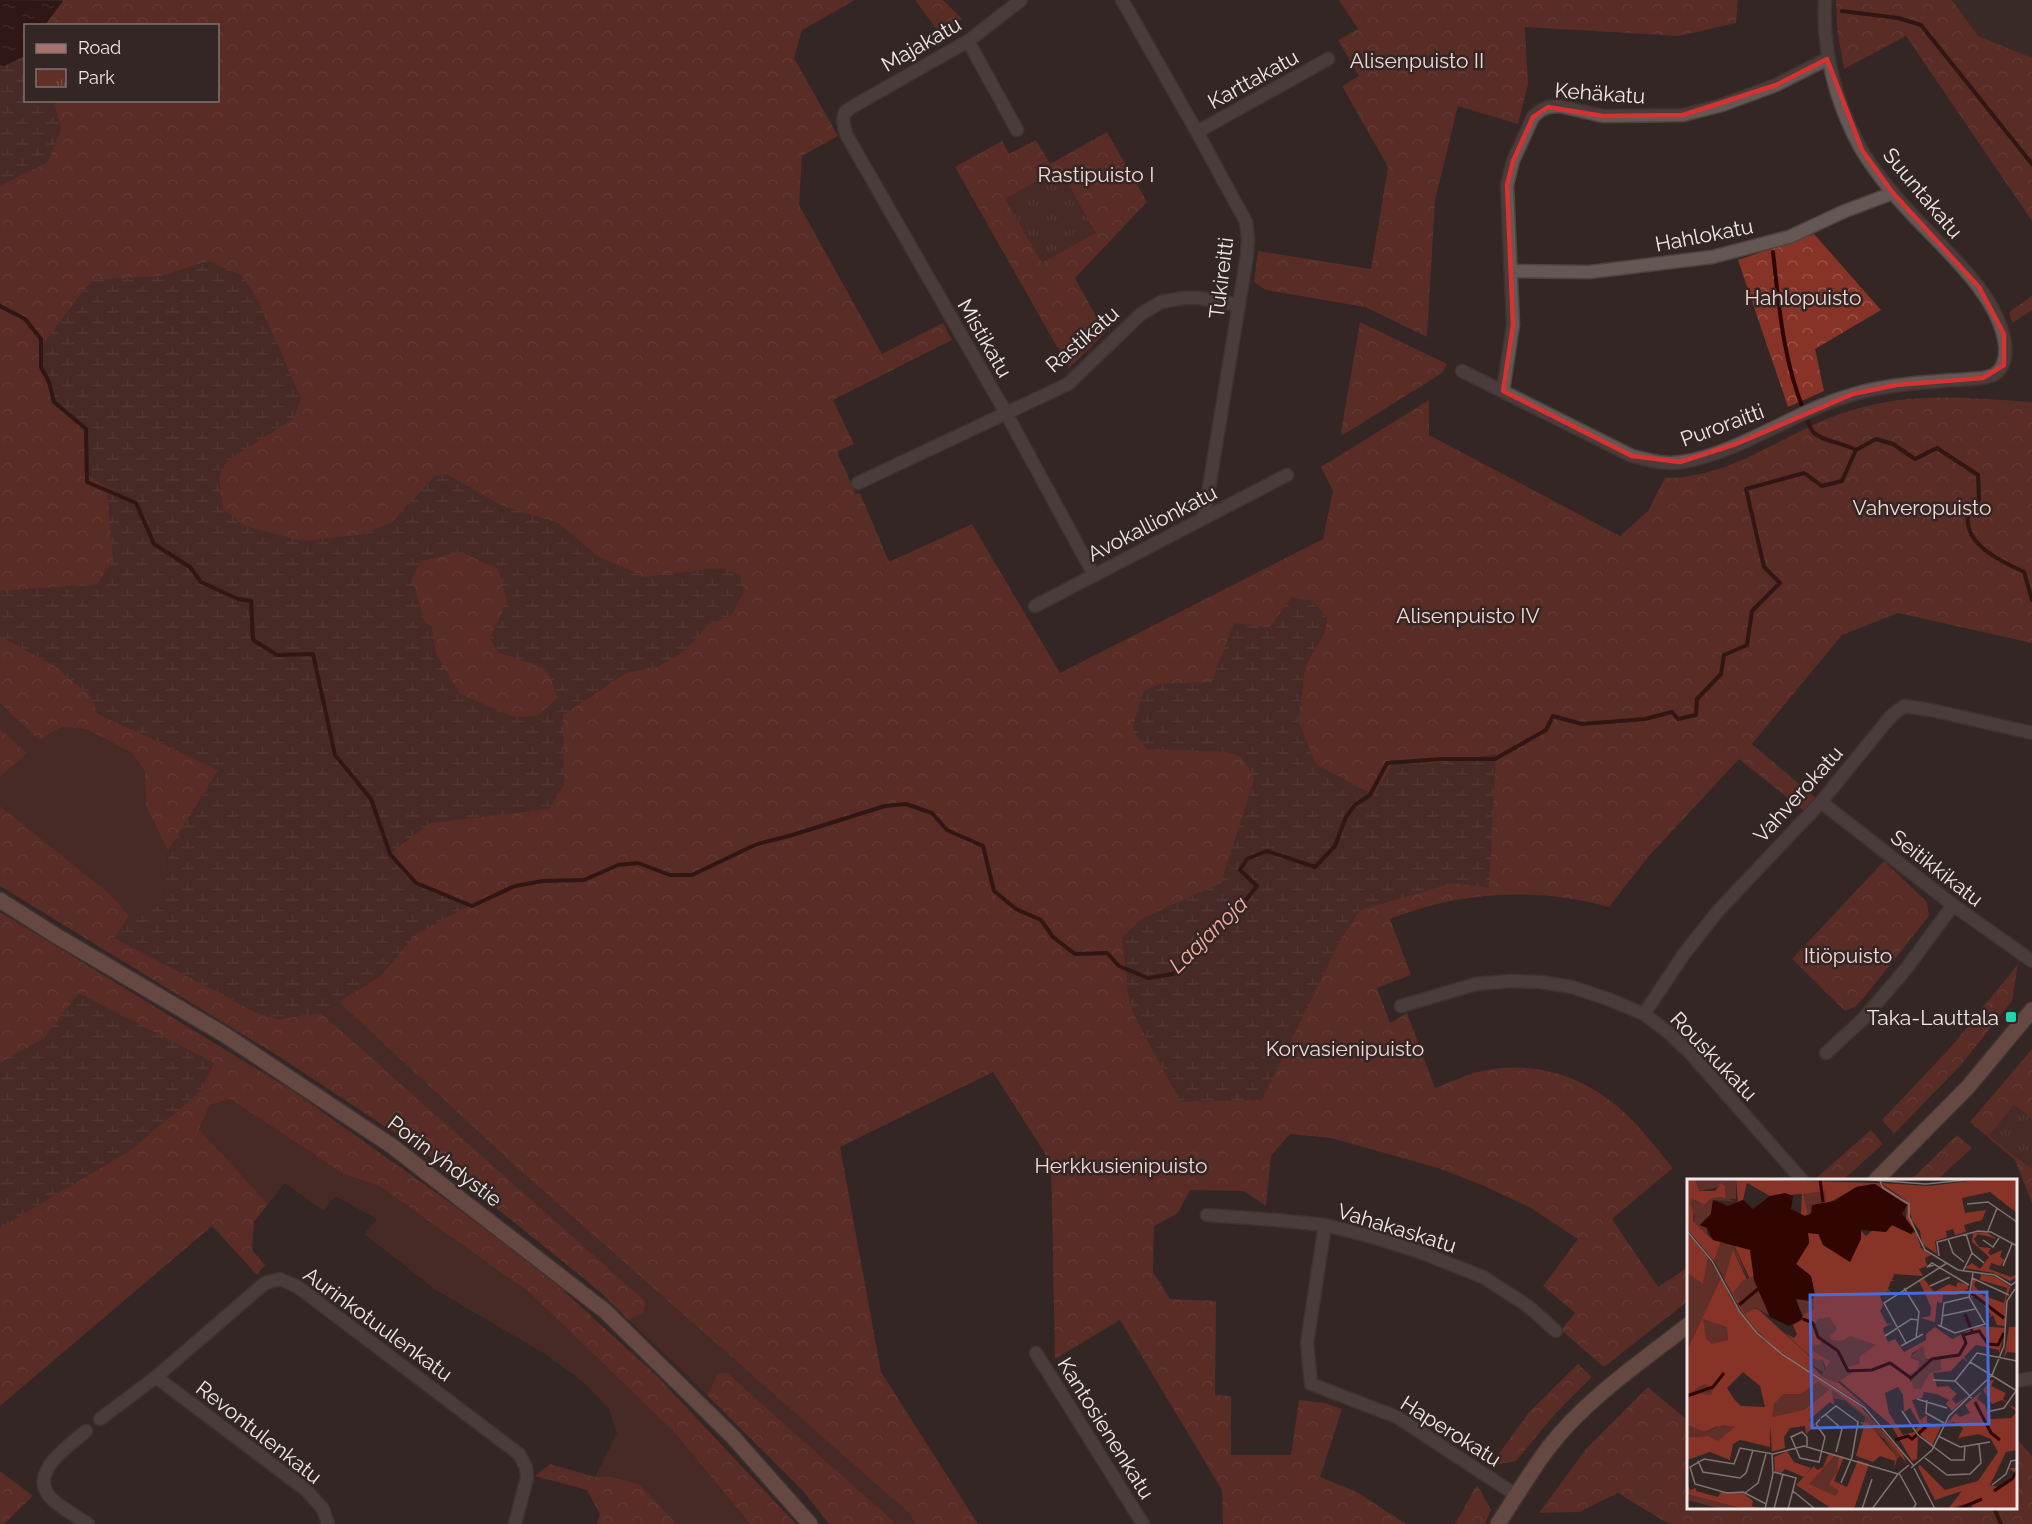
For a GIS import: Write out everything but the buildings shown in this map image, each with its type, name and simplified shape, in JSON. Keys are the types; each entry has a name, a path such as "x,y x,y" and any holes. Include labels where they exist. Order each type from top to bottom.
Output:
{"main road":[{"name":"Porin yhdystie","path":"0,900 225,1035 392,1146 605,1311 733,1437 810,1524"},
{"path":"1877,1179 1968,1087 2032,1010"},
{"path":"1498,1524 1550,1447 1593,1401 1687,1327"}],"street":[{"name":"Majakatu","path":"843,121 844,112 968,41 1021,0"},
{"name":"Tukireitti","path":"1122,0 1246,222 1247,255 1204,518"},
{"name":"Suuntakatu","path":"1825,0 1827,59 1850,126 1862,150 1893,193 1978,287 1995,311 2004,334 2006,354 2004,365"},
{"path":"968,41 1017,130"},
{"name":"Karttakatu","path":"1197,132 1328,59"},
{"name":"Kehäkatu","path":"1503,391 1513,325 1508,184 1513,161 1533,117 1548,107 1559,106 1603,116 1683,115 1722,105 1776,85 1827,59"},
{"name":"Mistikatu","path":"843,121 846,134 1006,413 1094,574"},
{"name":"Hahlokatu","path":"1512,271 1590,272 1712,257 1789,237 1845,211 1893,193"},
{"name":"Rastikatu","path":"858,483 1068,384 1141,314 1161,302 1200,298 1239,305"},
{"name":"Puroraitti","path":"1462,371 1632,456 1659,463 1680,462 1702,457 1853,394 1896,385 1983,378 1995,374 2004,365"},
{"name":"Avokallionkatu","path":"1035,606 1287,475"},
{"name":"Vahverokatu","path":"1644,1014 1684,954 1718,911 1821,802 1891,716 1904,706 2032,733"},
{"name":"Seitikkikatu","path":"1821,802 1953,905 2032,961"},
{"path":"1826,1053 1863,1019 1899,977 1953,905"},
{"name":"Rouskukatu","path":"1401,1006 1476,984 1510,981 1541,982 1572,987 1644,1014 1691,1054 1802,1179"},
{"name":"Vahakaskatu","path":"1208,1215 1325,1226 1369,1236 1420,1252 1483,1277 1528,1306 1556,1331"},
{"name":"Haperokatu","path":"1325,1226 1307,1343 1311,1384 1397,1417 1516,1496"},
{"name":"Aurinkotuulenkatu","path":"100,1419 156,1377 265,1282 280,1279 298,1287 519,1454 526,1467 527,1478 515,1524"},
{"name":"Kantosienenkatu","path":"1036,1353 1143,1524"},
{"name":"Revontulenkatu","path":"156,1377 306,1490 323,1509 328,1524"},
{"path":"2017,1381 2032,1378"},
{"path":"86,1431 47,1467 43,1478 44,1489 53,1500 88,1524"}],"highlighted area":[{"path":"1827,59 1862,150 1893,193 1979,287 2004,334 2004,365 1983,378 1896,385 1853,394 1736,444 1680,462 1632,456 1503,391 1513,325 1507,185 1513,161 1533,117 1548,107 1603,116 1683,115 1776,85"}],"shaded area":[{"path":"1952,0 2032,0 2032,58 1978,36"}],"green space":[{"path":"63,0 855,0 802,30 794,58 838,136 802,156 799,205 882,354 943,323 952,340 833,400 854,444 837,452 856,494 860,493 889,562 972,524 1060,673 1323,539 1333,491 1321,467 1429,400 1429,435 1620,536 1648,511 1665,478 1690,476 1737,462 1849,411 1918,398 2032,402 2032,643 1898,613 1842,635 1752,744 1816,798 1804,811 1739,759 1649,856 1609,907 1553,896 1498,895 1444,903 1390,919 1411,975 1377,988 1390,1023 1407,1013 1435,1088 1469,1075 1512,1067 1531,1068 1568,1077 1601,1094 1617,1106 1673,1168 1612,1219 1658,1287 1687,1268 1687,1302 1604,1367 1561,1330 1575,1313 1543,1286 1578,1239 1531,1208 1438,1168 1331,1138 1290,1134 1271,1156 1266,1206 1244,1191 1190,1190 1178,1213 1154,1226 1153,1272 1170,1299 1216,1301 1215,1395 1231,1396 1231,1455 1291,1455 1299,1400 1325,1403 1342,1409 1320,1477 1357,1492 1406,1524 1223,1524 1222,1490 1120,1320 1055,1359 1051,1163 993,1072 840,1147 881,1372 978,1524 915,1524 909,1513 520,1170 339,1002 168,851 146,806 145,772 132,753 86,729 61,727 39,740 0,703 0,65 4,66 24,56 24,102 219,102 219,24 46,24","holes":["1312,601 1327,618 1325,631 1305,667 1298,722 1316,765 1375,796 1395,761 1424,765 1496,755 1453,882 1360,910 1342,937 1142,919 1221,883 1255,778 1241,756 1227,752 1160,684 1211,683 1269,628"]},
{"path":"915,0 943,0 962,19 940,34"},
{"name":"Alisenpuisto II","path":"1339,0 1738,0 1736,23 1679,36 1525,27 1528,84 1518,124 1458,106 1435,200 1427,337 1365,307 1266,290 1254,282 1258,251 1371,269 1388,167 1342,86 1359,76 1338,40 1358,29"},
{"path":"1836,0 1952,0 1978,36 2032,58 2032,221 1906,36 1844,69 1837,29"},
{"path":"24,56 24,102 54,102 61,129 48,162 0,186 0,65 4,66"},
{"name":"Rastipuisto I","path":"1107,132 1147,202 1075,278 1105,333 1069,368 955,167 1002,141 1009,154 1036,140 1050,164"},
{"path":"1059,168 1096,233 1042,263 1005,199"},
{"name":"Hahlopuisto","path":"1814,234 1881,310 1815,349 1824,391 1788,407 1738,260"},
{"path":"209,261 242,276 257,298 301,398 294,418 226,462 219,477 223,509 243,525 302,541 359,535 391,523 435,476 448,475 503,506 559,523 596,555 644,577 719,568 740,574 744,592 731,616 709,624 684,651 658,667 626,673 563,715 564,785 549,809 430,823 390,854 408,880 472,904 416,934 381,976 321,1013 278,1019 259,1014 114,938 129,916 147,914 162,901 168,851 218,770 98,714 91,697 56,667 0,636 0,591 97,584 113,561 107,488 87,474 86,431 53,398 38,350 92,280 160,276","holes":["461,552 498,569 507,601 490,639 498,652 547,669 558,698 537,716 515,717 460,694 436,654 432,626 425,623 412,577 421,561"]},
{"path":"2032,296 2032,310 2012,323 2009,312"},
{"path":"1360,322 1447,364 1442,373 1343,435 1341,432"},
{"path":"1292,597 1312,601 1327,618 1325,631 1305,667 1298,722 1317,765 1374,796 1395,760 1424,765 1496,754 1489,888 1453,883 1360,910 1342,937 1262,1100 1180,1102 1134,1015 1128,994 1122,937 1142,919 1221,883 1255,778 1241,756 1227,752 1147,749 1132,729 1143,692 1160,684 1211,682 1234,623 1269,628"},
{"path":"0,703 39,739 61,727 86,729 132,753 145,772 146,806 168,851 162,901 147,914 129,916 110,894 0,806 0,777 27,753 0,728"},
{"path":"0,728 27,753 0,777"},
{"path":"0,806 110,894 129,916 115,938 278,1019 321,1013 646,1302 643,1313 629,1320 598,1290 439,1162 278,1056 0,886"},
{"name":"Itiöpuisto","path":"1884,861 1927,902 1929,916 1866,995 1856,1006 1845,1011 1792,959"},
{"path":"0,912 293,1091 452,1204 555,1283 658,1377 796,1524 750,1524 675,1433 531,1294 381,1187 342,1173 230,1099 210,1105 199,1129 268,1204 254,1222 252,1250 265,1265 257,1275 212,1226 0,1406"},
{"path":"2018,964 2012,1001 1960,1066 1894,1134 1882,1120 1951,1047"},
{"path":"79,993 214,1063 201,1091 131,1150 0,1228 0,1063 44,1038"},
{"path":"339,1002 909,1513 915,1524 894,1524 811,1450 717,1374 707,1395 629,1320 643,1313 321,1013"},
{"path":"2032,1049 2032,1119 2014,1105 1990,1136 2032,1169 2032,1203 2015,1160 1970,1122"},
{"path":"230,1099 342,1173 381,1187 531,1294 675,1433 750,1524 677,1524 639,1484 612,1477 595,1477 617,1433 609,1409 582,1381 545,1354 436,1290 364,1234 377,1219 335,1196 324,1211 285,1183 268,1204 199,1129 210,1105"},
{"path":"2014,1105 2032,1119 2032,1169 1989,1136"},
{"path":"1871,1130 1883,1144 1844,1179 1815,1179"},
{"path":"1957,1135 1972,1148 1938,1179 1912,1179"},
{"path":"1578,1364 1592,1377 1555,1414 1516,1461 1490,1466 1530,1411"},
{"path":"727,1373 894,1524 829,1524 803,1491 707,1395 717,1374"},
{"path":"1648,1387 1687,1420 1687,1509 2017,1509 2017,1439 2032,1456 2032,1524 1669,1524 1618,1493 1579,1512 1539,1513 1586,1449"},
{"path":"550,1464 595,1477 612,1477 639,1484 677,1524 597,1524 600,1514 587,1490 535,1476"},
{"path":"0,1471 33,1496 4,1524 0,1524"},
{"path":"1477,1485 1491,1510 1485,1524 1455,1524"}],"water":[{"path":"0,0 63,1 46,24 24,24 24,56 4,66 0,65"}],"waterway":[{"path":"1842,11 1898,18 1921,25 2032,164"},
{"path":"1773,252 1787,353 1797,392 1809,425 1817,435 1856,450"},
{"name":"Laajanoja","path":"0,306 25,319 41,339 41,367 49,382 54,402 86,429 87,482 136,503 154,544 190,567 201,582 238,599 251,601 253,640 277,655 313,654 335,755 371,799 390,854 416,883 472,906 515,886 543,881 584,880 618,865 638,863 670,875 692,875 757,844 885,806 906,804 932,813 947,830 983,846 994,891 1016,909 1041,920 1053,937 1075,954 1107,953 1119,966 1148,978 1173,974 1207,942 1230,910 1245,901 1257,886 1240,870 1247,859 1267,851 1315,867 1335,846 1346,817 1355,805 1370,795 1387,763 1442,759 1495,759 1546,730 1553,716 1582,724 1645,719 1672,712 1678,719 1696,715 1697,699 1721,674 1724,655 1747,645 1752,611 1780,583 1764,567 1746,489 1804,473 1822,486 1842,481 1856,450 1876,439 1893,444 1915,459 1937,448 1978,475 1979,500 1968,509 1970,533 1990,554 2024,572 2032,600"},
{"path":"1994,1509 2001,1524"}],"place":[{"name":"Taka-Lauttala","path":"2011,1017"}],"park label":[{"name":"Vahveropuisto","path":"1922,507"},
{"name":"Alisenpuisto IV","path":"1468,615"},
{"name":"Korvasienipuisto","path":"1345,1048"},
{"name":"Herkkusienipuisto","path":"1121,1165"}]}
